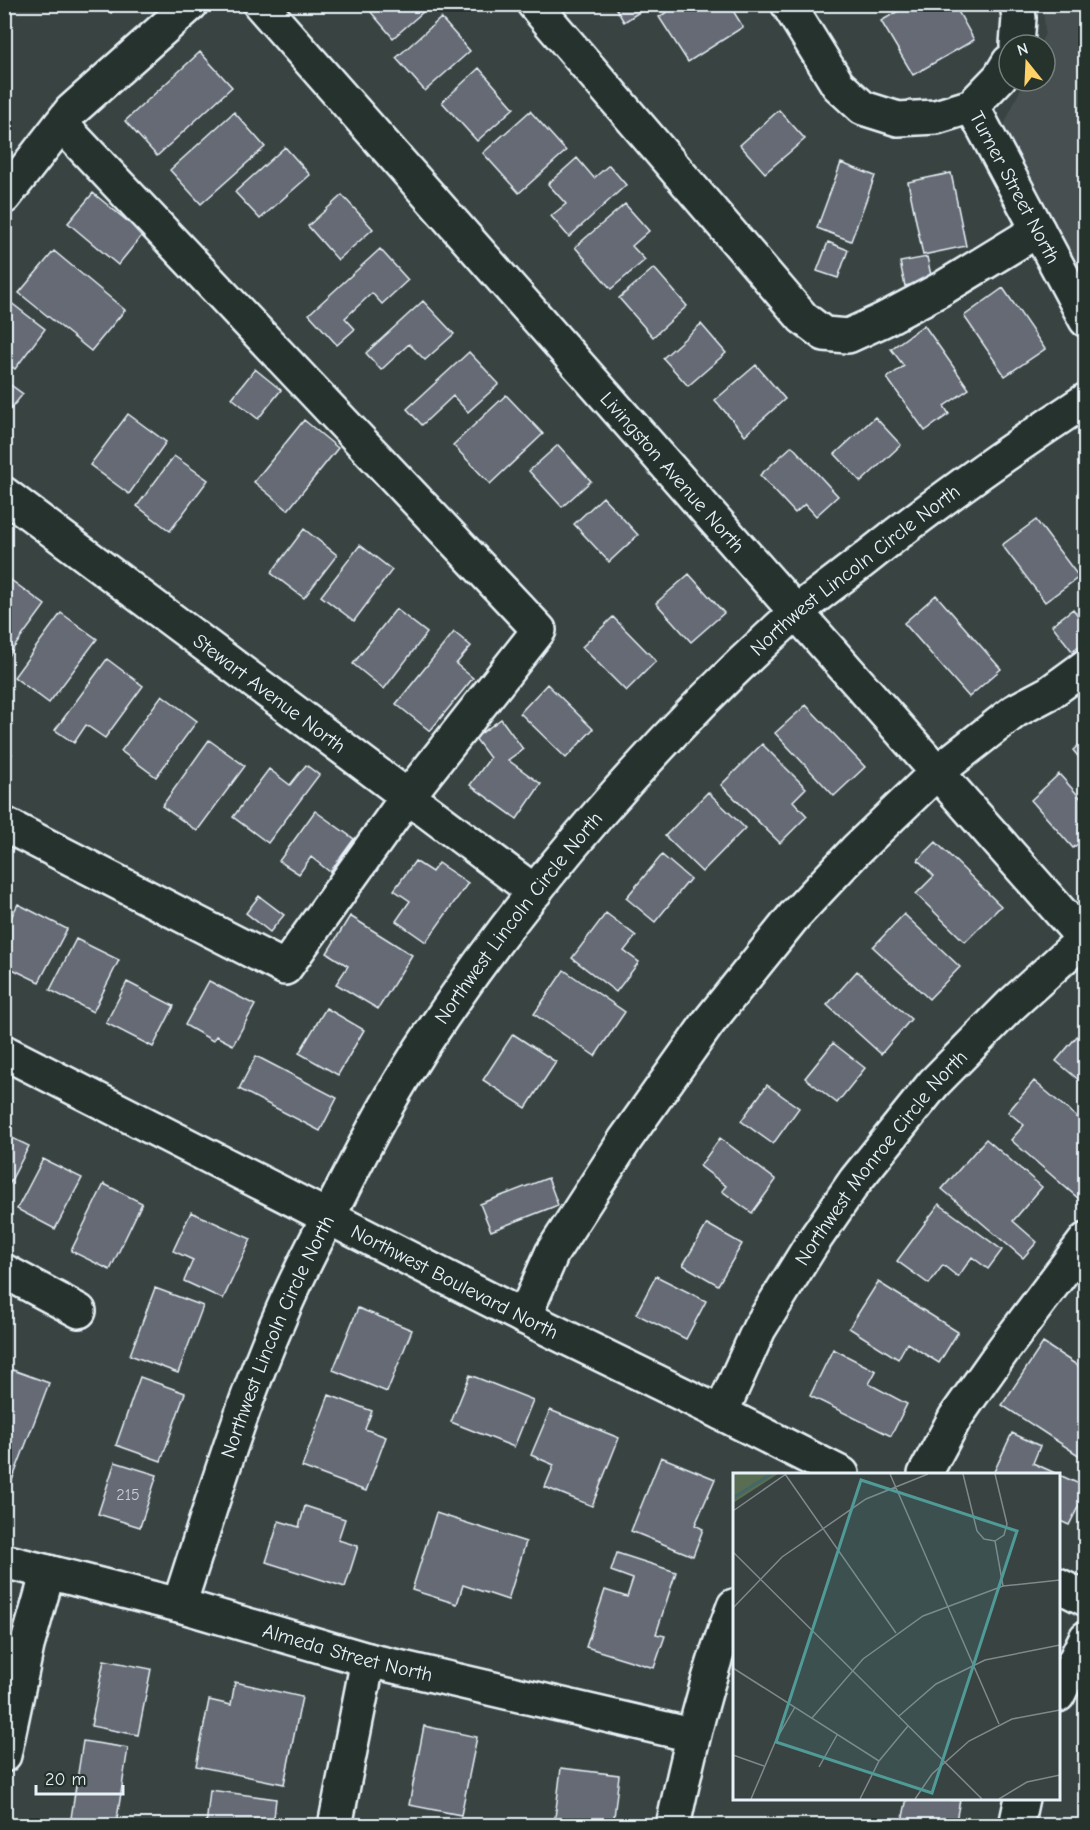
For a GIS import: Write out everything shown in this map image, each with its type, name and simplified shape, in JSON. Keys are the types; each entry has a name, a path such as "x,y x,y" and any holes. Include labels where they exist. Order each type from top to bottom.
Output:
{"street":[{"path":"4,196 71,111 191,4"},
{"name":"Livingston Avenue North","path":"260,4 936,773 1085,939"},
{"path":"534,4 803,318 824,334 848,336 883,320 943,288 1038,230"},
{"path":"788,4 838,85 863,108 898,119 936,117 972,106"},
{"path":"1017,4 1018,33"},
{"name":"Turner Street North","path":"997,80 972,106 1086,320"},
{"path":"4,824 285,968 408,796 539,630 61,124"},
{"name":"Northwest Lincoln Circle North","path":"179,1605 248,1396 282,1312 329,1216 376,1124 431,1033 535,892 600,813 673,733 737,668 796,613 900,531 1004,454 1086,400"},
{"name":"Stewart Avenue North","path":"4,494 535,892"},
{"path":"524,1317 552,1253 625,1140 708,1023 794,916 856,850 936,773 1015,711 1049,693 1086,666"},
{"name":"Northwest Monroe Circle North","path":"721,1413 759,1329 811,1245 861,1173 934,1083 1010,1006 1085,939"},
{"name":"Northwest Boulevard North","path":"4,1052 524,1317 721,1413 799,1465 837,1473"},
{"path":"926,1473 955,1418 1086,1240"},
{"path":"4,1271 80,1311"},
{"name":"Almeda Street North","path":"4,1561 179,1605 368,1660 692,1736"},
{"path":"4,1755 27,1647 48,1572"},
{"path":"1060,1586 1086,1599"},
{"path":"673,1826 692,1736 719,1644 733,1611"},
{"path":"1060,1693 1086,1638"},
{"path":"335,1826 368,1660"},
{"path":"1016,1826 1022,1800"}],"shaded area":[{"path":"1043,5 1085,5 1085,288 1004,125 1019,93 1057,93 1057,33 1045,33"}],"building":[{"path":"103,4 119,4 111,13"},
{"path":"364,4 416,4 423,12 393,38"},
{"path":"613,4 652,4 624,22"},
{"path":"679,4 729,4 743,27 688,62 659,17"},
{"path":"910,4 954,4 974,40 913,75 881,21"},
{"path":"441,18 470,51 425,91 396,58"},
{"path":"200,52 232,87 157,156 125,121"},
{"path":"479,68 514,108 477,141 442,102"},
{"path":"779,110 805,139 765,173 740,145"},
{"path":"530,111 566,151 519,193 483,153"},
{"path":"234,112 265,147 201,204 170,170"},
{"path":"285,147 310,175 260,219 235,192"},
{"path":"577,158 594,178 609,165 626,185 569,237 551,216 566,204 548,184"},
{"path":"841,163 875,176 851,241 817,228"},
{"path":"951,173 966,246 923,255 908,182"},
{"path":"93,193 143,234 118,265 68,223"},
{"path":"342,195 373,229 338,260 308,226"},
{"path":"625,204 649,231 632,246 645,260 611,289 575,247"},
{"path":"828,242 848,250 838,278 817,271"},
{"path":"380,249 408,280 382,304 372,293 345,318 355,329 337,345 309,314"},
{"path":"54,251 125,310 91,351 19,293"},
{"path":"927,257 932,280 905,286 900,262"},
{"path":"654,268 687,306 653,337 619,298"},
{"path":"1003,288 1045,349 1005,376 964,316"},
{"path":"423,301 454,334 425,360 409,344 381,370 366,353"},
{"path":"10,302 45,329 15,369 4,361 4,310"},
{"path":"701,324 726,353 688,386 663,358"},
{"path":"924,325 969,389 944,406 949,414 925,431 887,378 904,366 891,349"},
{"path":"469,352 499,384 468,412 453,396 422,425 407,409"},
{"path":"756,365 785,399 745,435 715,400"},
{"path":"255,369 281,390 258,419 232,398"},
{"path":"4,380 23,394 4,417"},
{"path":"506,395 543,434 490,484 453,445"},
{"path":"128,414 166,442 129,494 90,465"},
{"path":"875,417 901,445 861,482 835,454"},
{"path":"304,420 338,448 288,510 254,482"},
{"path":"558,445 591,481 562,507 529,471"},
{"path":"792,446 838,496 816,516 805,504 795,513 760,475"},
{"path":"174,456 208,480 170,531 137,506"},
{"path":"1086,487 1086,504 1078,492"},
{"path":"603,497 638,535 609,562 574,524"},
{"path":"1036,520 1079,577 1045,602 1002,545"},
{"path":"304,529 337,555 304,598 271,573"},
{"path":"360,545 392,570 354,621 321,596"},
{"path":"689,574 724,613 691,642 656,603"},
{"path":"4,575 45,605 4,661"},
{"path":"936,595 1001,669 969,697 904,623"},
{"path":"396,609 427,633 384,689 353,664"},
{"path":"1073,609 1086,626 1086,641 1072,651 1052,625"},
{"path":"61,613 97,639 49,703 14,677"},
{"path":"613,617 656,661 626,691 582,647"},
{"path":"454,632 471,646 456,664 473,678 430,731 396,704"},
{"path":"107,659 143,686 105,738 86,725 74,743 55,730"},
{"path":"547,684 593,729 566,758 520,713"},
{"path":"162,695 197,721 156,777 121,751"},
{"path":"806,705 865,767 834,796 775,733"},
{"path":"501,719 523,749 508,760 541,784 517,819 470,785 490,758 475,738"},
{"path":"1086,739 1086,766 1073,750"},
{"path":"209,740 245,766 197,831 162,806"},
{"path":"762,744 806,788 793,801 807,816 780,843 721,785"},
{"path":"4,749 12,754 4,765"},
{"path":"306,765 319,775 268,843 233,817 269,769 290,785"},
{"path":"1059,774 1086,804 1086,837 1073,848 1031,800"},
{"path":"708,792 745,828 702,872 665,836"},
{"path":"315,811 354,839 330,872 311,857 299,874 279,861"},
{"path":"936,842 1001,906 965,942 916,894 934,876 918,860"},
{"path":"662,855 690,879 655,922 626,898"},
{"path":"415,861 432,872 438,863 468,883 426,942 396,921 410,901 394,890"},
{"path":"259,896 284,915 270,932 246,913"},
{"path":"18,904 67,929 39,982 4,965 4,931"},
{"path":"606,913 636,936 624,951 639,962 616,992 572,958"},
{"path":"904,914 960,967 929,999 873,947"},
{"path":"350,916 412,955 378,1009 336,984 348,966 327,953"},
{"path":"76,939 119,960 93,1012 50,990"},
{"path":"564,970 625,1012 595,1056 534,1014"},
{"path":"857,971 911,1019 881,1054 827,1005"},
{"path":"209,981 255,1005 233,1045 216,1036 213,1041 185,1025"},
{"path":"127,982 174,1006 153,1047 106,1023"},
{"path":"326,1008 364,1030 338,1075 299,1053"},
{"path":"1084,1028 1086,1029 1086,1086 1056,1061"},
{"path":"513,1034 556,1062 526,1108 483,1080"},
{"path":"833,1043 865,1068 837,1103 805,1078"},
{"path":"256,1056 337,1098 320,1131 239,1089"},
{"path":"1034,1081 1086,1125 1086,1205 1011,1140 1024,1125 1008,1112"},
{"path":"767,1085 799,1108 773,1144 741,1121"},
{"path":"4,1134 29,1146 4,1194"},
{"path":"720,1138 776,1180 752,1213 722,1191 726,1186 700,1166"},
{"path":"986,1139 1042,1187 1013,1221 1037,1242 1023,1258 942,1189"},
{"path":"43,1159 82,1178 55,1229 17,1209"},
{"path":"548,1178 558,1205 491,1231 480,1204"},
{"path":"104,1184 142,1203 110,1270 71,1251"},
{"path":"939,1204 1002,1250 988,1269 972,1257 958,1277 943,1265 929,1284 897,1261"},
{"path":"191,1212 251,1239 223,1299 184,1281 193,1260 173,1251"},
{"path":"707,1224 742,1244 718,1285 683,1265"},
{"path":"656,1276 706,1301 686,1339 636,1314"},
{"path":"878,1282 958,1332 939,1363 907,1343 898,1359 849,1328"},
{"path":"155,1288 203,1306 178,1373 130,1355"},
{"path":"358,1308 412,1330 387,1392 333,1370"},
{"path":"1086,1333 1086,1346 1080,1341"},
{"path":"1043,1343 1086,1371 1086,1460 1002,1405"},
{"path":"833,1349 876,1371 869,1384 907,1404 891,1436 810,1396"},
{"path":"13,1370 49,1383 8,1491 4,1489 4,1392"},
{"path":"470,1375 533,1400 514,1447 451,1422"},
{"path":"140,1377 185,1393 161,1461 116,1445"},
{"path":"329,1395 372,1411 365,1429 386,1437 366,1491 302,1467"},
{"path":"550,1410 619,1438 592,1506 545,1487 554,1465 531,1455"},
{"path":"1012,1433 1040,1446 1033,1463 1055,1473 993,1473"},
{"path":"661,1457 715,1479 695,1525 703,1529 693,1556 631,1531"},
{"path":"115,1462 157,1475 140,1527 98,1514"},
{"path":"1060,1475 1086,1487 1069,1525 1060,1521"},
{"path":"305,1506 345,1519 338,1540 358,1546 345,1587 266,1562 279,1521 299,1527"},
{"path":"436,1513 526,1542 508,1600 463,1585 457,1604 412,1590"},
{"path":"617,1553 676,1572 656,1634 665,1636 654,1668 586,1647 605,1590 627,1597 633,1579 611,1571"},
{"path":"104,1660 151,1669 138,1735 91,1726"},
{"path":"235,1682 302,1697 284,1784 196,1766 209,1700 231,1705"},
{"path":"424,1726 477,1737 461,1815 409,1805"},
{"path":"83,1741 128,1748 116,1825 71,1818"},
{"path":"561,1768 619,1775 613,1826 554,1826"},
{"path":"210,1790 276,1799 273,1826 206,1826"},
{"path":"907,1800 960,1800 955,1826 901,1826"}]}
